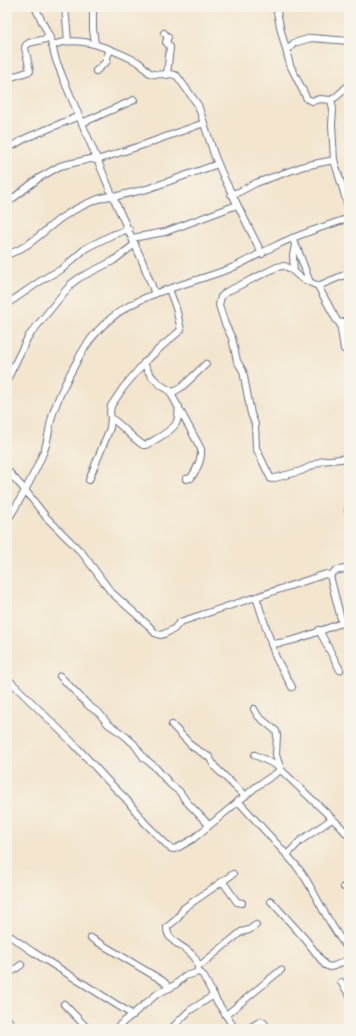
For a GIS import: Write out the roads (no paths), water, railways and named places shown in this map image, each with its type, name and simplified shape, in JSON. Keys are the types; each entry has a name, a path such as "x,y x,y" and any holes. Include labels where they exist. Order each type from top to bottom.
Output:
{"street":[{"path":"35,7 50,38 63,78 97,160 142,258 155,294"},
{"path":"65,7 68,41"},
{"path":"93,7 95,44"},
{"path":"276,7 295,77 302,86 307,99 312,101 320,99 331,100 349,85"},
{"path":"164,33 168,37 166,42 170,47 167,75"},
{"path":"12,77 30,71 25,48 26,45 50,38"},
{"path":"287,51 294,42 311,38 349,41"},
{"path":"52,46 68,41 95,44 137,62 148,72 153,74 171,74 177,76 198,105 218,164 231,194 262,254"},
{"path":"96,71 106,61 106,57 110,50"},
{"path":"82,123 134,100"},
{"path":"331,100 333,109 332,125 334,160 349,209"},
{"path":"7,149 26,138 79,116"},
{"path":"7,202 43,176 60,166 90,159 97,160 204,123"},
{"path":"231,194 239,192 256,182 304,166 334,160"},
{"path":"7,255 23,249 66,215 96,200 147,189 218,164"},
{"path":"7,380 28,337 74,281 112,261 133,241 165,232 237,205"},
{"path":"7,521 17,506 44,451 54,411 61,392 87,343 99,328 124,308 155,294 229,269 292,238 349,218"},
{"path":"7,304 45,278 62,269 86,248 112,235 129,229"},
{"path":"292,238 309,280"},
{"path":"294,272 293,255 295,246"},
{"path":"344,349 340,323 318,286 309,280 301,278 287,266 277,267 226,292 219,300 219,305 225,324 232,338 237,360 243,371 245,379 251,414 255,424 256,448 270,477 274,479 301,471 322,461 349,458"},
{"path":"318,286 349,273"},
{"path":"89,480 110,428 111,406 123,388 144,363 181,330 176,308 168,289"},
{"path":"340,323 349,321"},
{"path":"144,363 151,377 174,392 198,373 206,364"},
{"path":"169,390 201,449 199,464 191,478 186,479"},
{"path":"111,418 143,445 175,425 179,406"},
{"path":"7,470 46,517 83,554 110,592 155,633 160,635 174,628 180,622 318,576 326,574 330,576"},
{"path":"330,576 335,571 349,568"},
{"path":"330,576 342,623"},
{"path":"256,597 280,668 292,688"},
{"path":"271,644 286,643 319,630 349,621"},
{"path":"319,630 340,670"},
{"path":"60,676 89,706 99,713 108,724 134,744 144,758 179,791 186,801 209,825"},
{"path":"10,681 73,743 126,799 145,823 170,848 174,849 193,839 269,776 280,769"},
{"path":"254,709 258,716 276,731 276,755 280,769"},
{"path":"172,725 193,747 210,757 215,767 245,796"},
{"path":"255,755 280,769 349,836"},
{"path":"238,801 287,855 306,880 330,924 349,950"},
{"path":"287,855 300,841 332,819"},
{"path":"233,874 184,908 177,919 168,927 167,933 170,938 192,954 198,968 234,1029"},
{"path":"223,882 237,902 242,903"},
{"path":"271,902 306,940 325,965 330,967 349,959"},
{"path":"115,1029 134,1015 157,994 175,986 185,976 196,973 202,964 241,932 249,930 256,924"},
{"path":"7,934 134,1015"},
{"path":"91,938 163,981 170,988"},
{"path":"7,975 21,965"},
{"path":"226,1015 281,970"},
{"path":"341,982 349,994"},
{"path":"171,1029 190,1011 214,995"},
{"path":"64,1004 88,1029"},
{"path":"7,1019 16,1029"},
{"path":"248,1029 261,1021 268,1029"}]}
